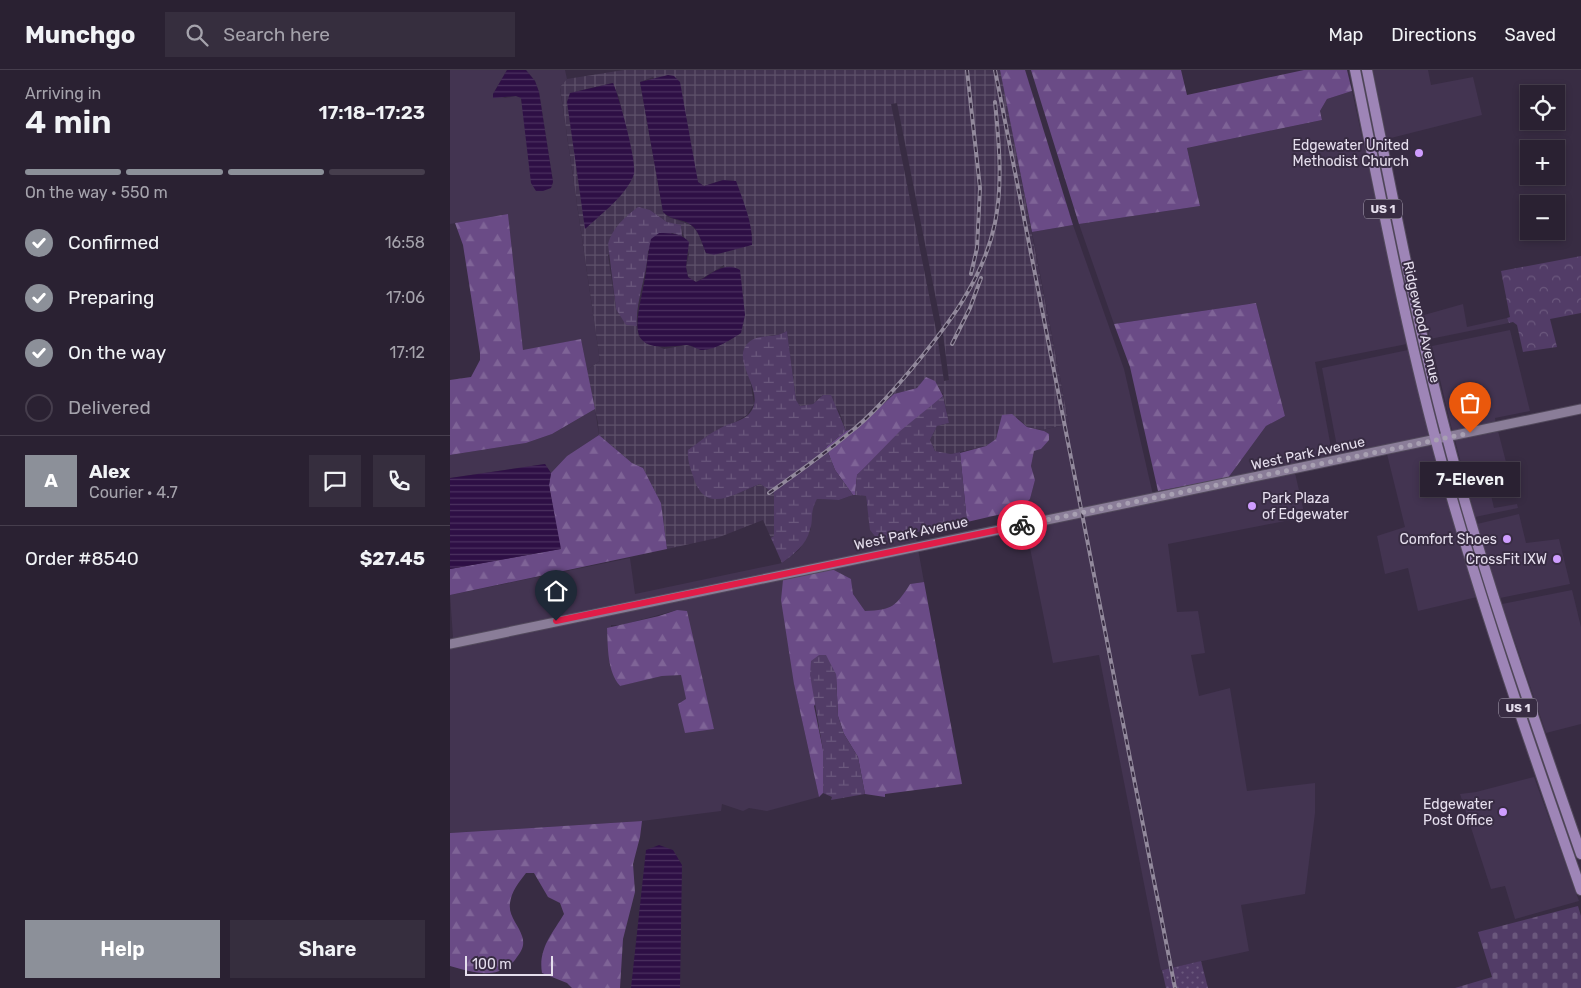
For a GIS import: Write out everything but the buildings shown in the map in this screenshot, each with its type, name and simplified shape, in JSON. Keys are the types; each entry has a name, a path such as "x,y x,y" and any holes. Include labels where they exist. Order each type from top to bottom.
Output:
{"main road":[{"name":"Ridgewood Avenue","path":"1355,70 1385,216 1436,441 1503,661 1581,890"},
{"name":"Ridgewood Avenue","path":"1367,70 1405,254 1448,438 1496,602 1581,854"},
{"path":"1385,216 1398,248 1405,254"},
{"path":"1463,534 1470,539 1488,596 1496,602"},
{"path":"1503,661 1514,672 1526,709 1533,714"}],"street":[{"name":"West Park Avenue","path":"450,644 691,592 1436,441 1581,409"}],"shaded area":[{"path":"450,70 507,70 493,94 505,98 516,96 521,98 526,127 551,188 553,182 539,92 535,81 526,70 565,70 567,79 560,88 600,361 587,370 581,339 523,351 508,214 450,224"},
{"path":"507,70 526,70 535,81 539,92 553,182 551,188 543,191 536,191 531,183 521,98 516,96 493,98 493,94"},
{"path":"624,70 1000,70 1069,424 1042,430 1027,427 1018,418 998,428 996,439 986,446 951,454 935,451 930,440 937,426 949,423 943,393 917,388 894,394 860,426 846,431 839,411 823,395 813,404 800,406 796,400 787,331 768,336 750,379 754,404 747,415 689,449 729,497 760,484 775,493 774,536 771,538 763,520 717,538 667,549 661,503 643,468 632,463 599,435 587,370 600,361 560,87 567,79","holes":["653,77 694,168 698,182 704,186 723,180 736,181 752,235 706,253 698,233 691,225 668,217 663,212 640,82","612,83 619,97 634,172 570,93","897,103 943,334 949,380 944,381 937,335 891,104","650,210 667,222 681,226 689,254 686,267 688,277 696,282 724,265 741,333 728,341 702,350 687,345 664,349 639,337 637,326 616,309 608,255"]},
{"path":"1373,70 1428,70 1431,85 1473,77 1482,115 1387,139"},
{"path":"668,75 674,76 680,82 698,182 704,186 723,180 736,181 749,220 752,245 714,255 706,253 694,227 669,217 663,212 640,82"},
{"path":"613,83 630,143 634,174 631,182 620,197 585,229 567,102 570,93"},
{"path":"1352,91 1407,344 1315,362 1333,458 1159,494 1158,491 1228,478 1266,426 1285,416 1256,303 1114,324 1079,224 1200,206 1187,148 1322,120 1320,111 1327,99"},
{"path":"1073,225 1124,369 1153,495 1024,521 1022,507 1030,499 1035,480 1031,466 1034,451 1041,449 1044,431 1042,430 1069,424 1032,232"},
{"path":"659,233 679,235 689,242 686,267 688,277 696,282 723,268 734,267 740,270 745,315 741,333 718,346 703,350 687,345 654,346 645,342 640,336 638,317 651,239"},
{"path":"1463,304 1467,327 1507,318 1509,323 1430,339 1424,315"},
{"path":"1510,330 1530,411 1495,418 1496,424 1453,434 1432,346"},
{"path":"1408,350 1430,439 1339,457 1322,368"},
{"path":"595,409 599,435 567,456 551,473 545,464 450,478 450,455 526,443 552,434"},
{"path":"1498,431 1506,462 1484,465 1494,508 1517,504 1518,508 1475,517 1455,440"},
{"path":"1432,445 1477,597 1418,611 1408,568 1385,574 1377,536 1405,527 1387,454"},
{"path":"545,464 551,473 549,485 561,549 450,569 450,478"},
{"path":"1295,473 1305,517 1168,544 1177,612 1198,611 1205,653 1191,655 1199,696 1230,688 1247,791 1315,783 1315,813 1305,894 1241,905 1249,951 1161,970 1099,655 1053,663 1026,528"},
{"path":"853,495 866,496 867,506 878,540 915,533 917,543 450,640 453,637 450,595 630,558 635,594 782,563 799,550 811,529 811,510 817,499 839,500"},
{"path":"1519,514 1526,543 1559,539 1570,584 1500,598 1477,524"},
{"path":"918,549 924,582 910,584 898,604 880,611 865,611 853,594 851,579 794,684 819,797 767,811 749,808 743,811 722,804 721,811 642,821 450,833 450,647","holes":["677,610 714,729 686,699 681,674 662,676 619,686 611,625 622,625"]},
{"path":"1572,590 1581,627 1581,724 1546,733 1502,604"},
{"path":"1534,777 1579,901 1515,919 1505,886 1491,889 1460,794 1476,792"},
{"path":"659,845 673,850 682,865 680,988 631,988 646,850"}],"green space":[{"path":"1000,70 1025,70 1073,225 1032,232"},
{"path":"1031,70 1181,70 1187,95 1304,70 1347,70 1352,91 1327,99 1320,111 1322,120 1187,148 1200,206 1079,224"},
{"path":"638,207 650,210 667,222 681,225 682,236 672,233 648,251 638,308 637,326 626,325 616,309 608,244 616,228"},
{"path":"508,214 523,350 581,339 595,409 552,434 526,443 450,455 450,380 471,377 480,360 463,245 455,223"},
{"path":"1581,256 1581,313 1550,319 1557,347 1523,352 1517,325 1513,322 1509,323 1507,318 1510,317 1501,271"},
{"path":"1256,303 1285,416 1266,426 1228,478 1158,491 1130,367 1114,324"},
{"path":"787,331 796,400 800,406 813,404 823,395 831,395 846,431 826,447 835,470 853,495 839,500 817,499 813,508 812,522 806,540 795,553 782,563 771,538 774,536 774,493 760,484 721,499 712,499 705,496 698,488 693,476 688,450 710,434 748,415 754,407 755,398 745,369 743,351 752,340"},
{"path":"926,377 935,381 943,396 857,475 855,495 853,495 835,470 826,447 846,431 860,426 894,394 917,388"},
{"path":"943,396 949,423 937,426 930,440 935,451 951,454 960,452 967,522 878,540 870,530 866,496 855,495 857,475 900,431"},
{"path":"1012,414 1027,427 1049,434 1049,440 1041,449 1034,451 1031,466 1035,480 1030,499 1019,510 967,522 960,453 986,446 996,439 1002,415"},
{"path":"599,435 632,463 643,468 661,503 667,549 450,595 450,569 560,549 549,485 551,473 567,456"},
{"path":"832,569 851,579 853,594 865,611 888,608 897,602 910,584 924,582 962,784 885,794 885,797 865,794 858,757 844,734 838,716 836,674 814,706 823,750 823,793 819,797 794,684 781,600 783,580"},
{"path":"677,610 687,611 714,729 685,733 678,704 686,699 681,675 662,676 620,686 610,666 607,628"},
{"path":"819,655 826,655 836,674 838,716 844,734 858,757 865,794 831,800 832,797 823,793 823,750 810,675 811,661"},
{"path":"642,821 633,864 635,892 623,939 620,988 572,988 567,983 542,973 541,964 544,949 564,914 560,903 548,897 534,873 526,873 516,887 511,899 510,908 512,916 521,932 523,942 520,952 511,965 503,970 486,973 478,973 450,966 450,833"},
{"path":"1578,906 1581,916 1581,988 1455,988 1492,977 1478,932"},
{"path":"1201,961 1208,988 1166,988 1162,970"}],"railway":[{"path":"967,70 980,188 977,248 971,274"},
{"path":"995,70 1175,988"},
{"path":"769,493 839,442 865,420 909,372 936,338 972,284 982,265 989,244 995,223 999,193 1000,163 995,102"},
{"path":"952,344 970,308 981,278"}],"way so far":[{"path":"1022,525 1470,433"}],"place":[{"name":"Edgewater United Methodist Church","path":"1419,153"},
{"name":"7-Eleven","path":"1470,433"},
{"name":"Park Plaza of Edgewater","path":"1252,506"},
{"name":"Comfort Shoes","path":"1507,539"},
{"name":"CrossFit IXW","path":"1557,559"},
{"name":"Edgewater Post Office","path":"1503,812"}],"route":[{"path":"556,621 1022,525"}]}
